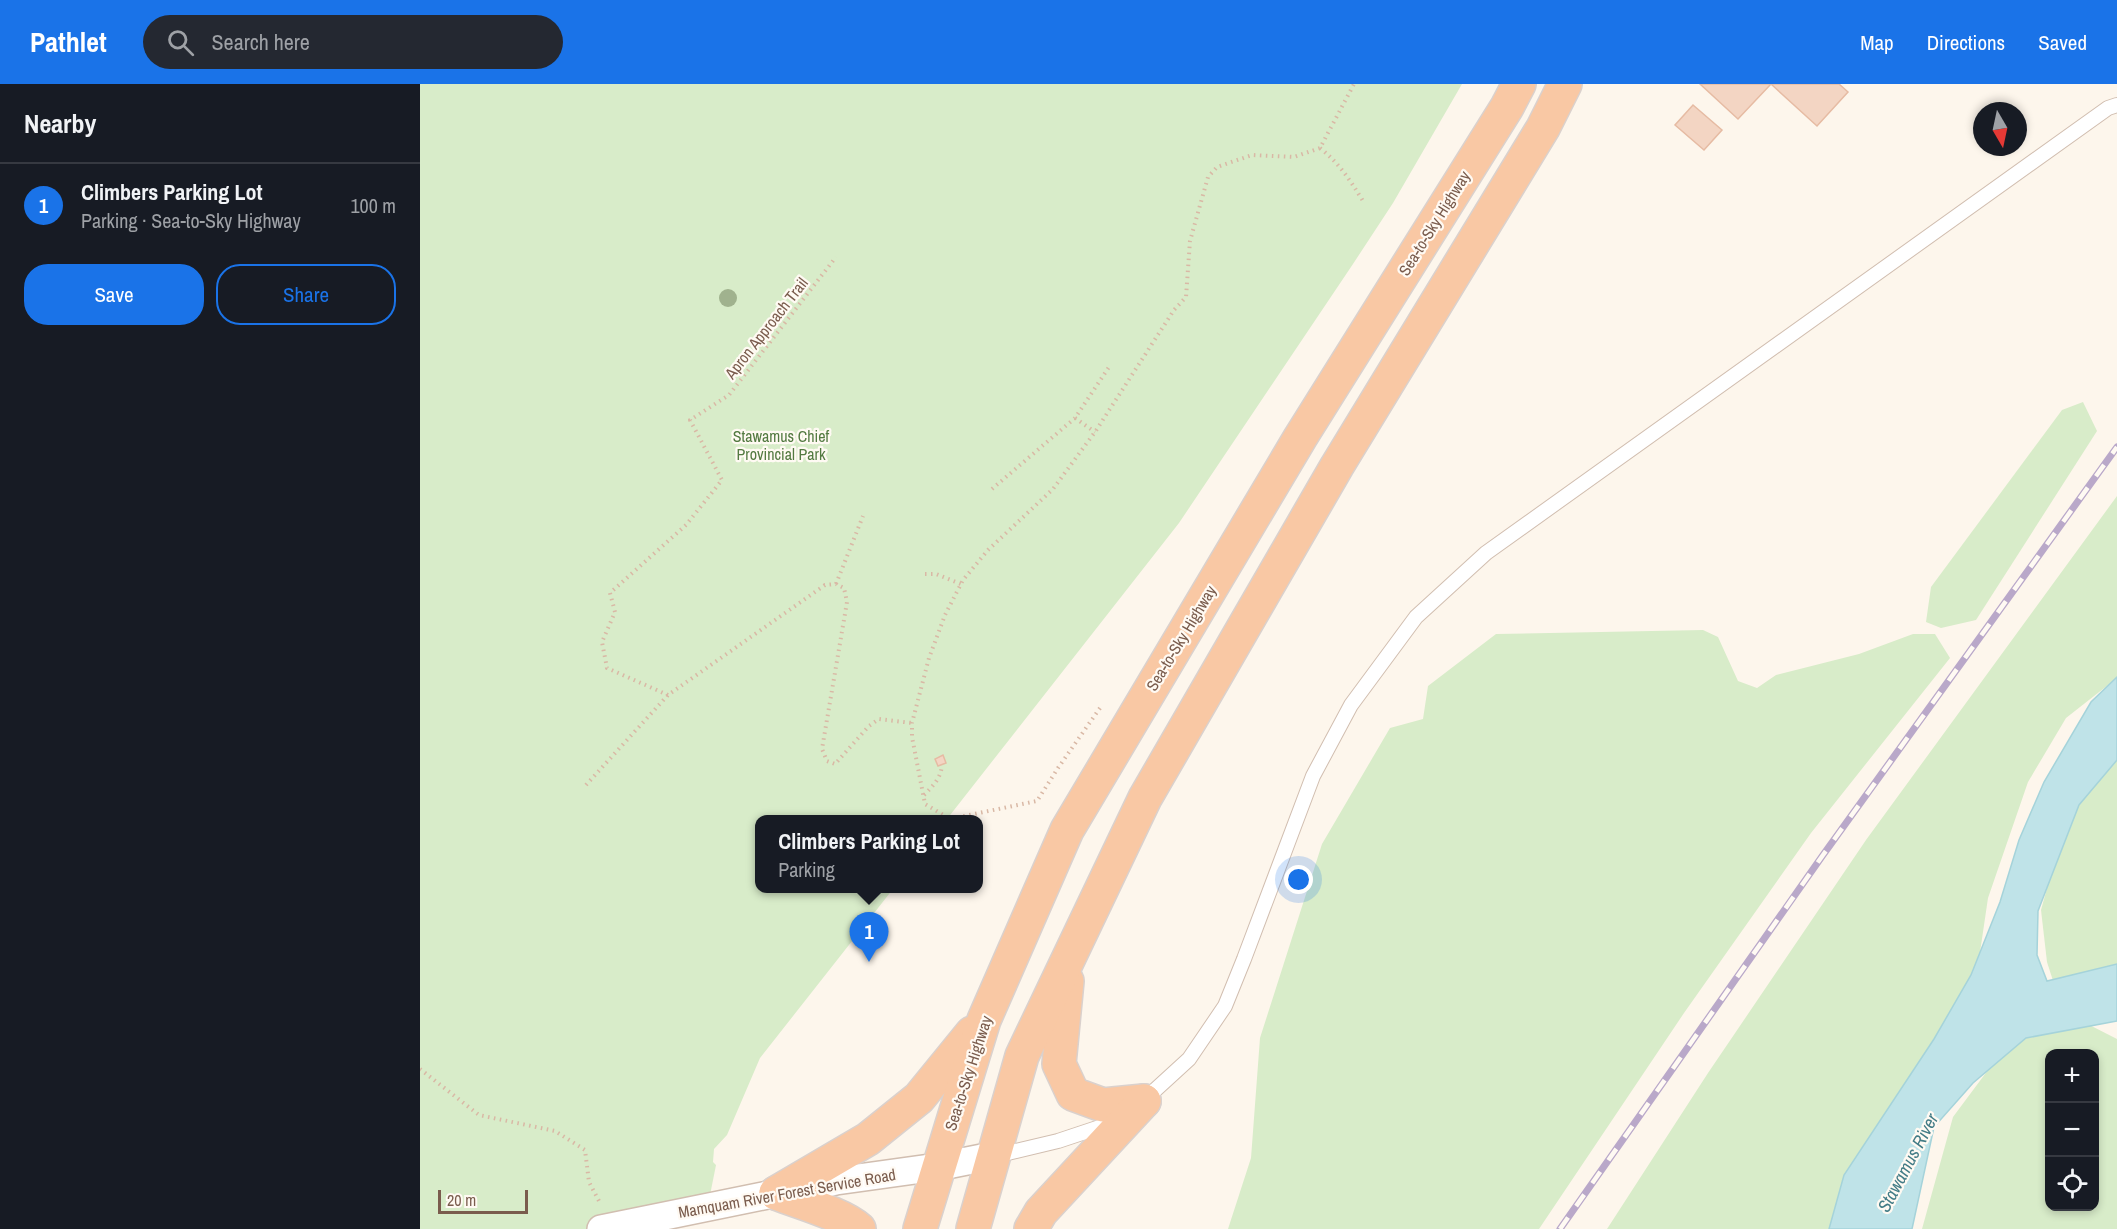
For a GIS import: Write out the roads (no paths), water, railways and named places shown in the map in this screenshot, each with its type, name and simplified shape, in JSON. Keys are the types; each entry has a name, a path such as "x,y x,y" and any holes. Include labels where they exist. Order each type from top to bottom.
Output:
{"highway":[{"name":"Sea-to-Sky Highway","path":"920,1229 937,1167 984,1020 1067,830 1300,438 1519,84"},
{"path":"973,1229 1022,1056 1144,798 1337,466 1543,128 1565,84"},
{"path":"1070,955 1059,1064 1073,1094 1103,1105 1144,1101"},
{"path":"776,1193 868,1139 919,1098 984,1020"},
{"path":"1031,1229 1041,1212 1144,1101"},
{"path":"776,1193 830,1214 859,1229"}],"street":[{"name":"Mamquam River Forest Service Road","path":"607,1227 836,1181 937,1167 993,1156"}],"lane":[{"path":"993,1156 1058,1141 1110,1125 1144,1101 1189,1059 1225,1006 1313,776 1351,705 1416,617 1486,553 2109,108 2117,105"}],"water":[{"name":"Stawamus River","path":"2117,677 2117,760 2079,805 2038,911 2037,955 2047,981 2117,964 2117,1021 2026,1038 1973,1083 1934,1127 1912,1229 1829,1229 1844,1175 1934,1039 1971,975 2000,902 2019,840 2044,782 2091,702"}],"railway":[{"path":"1560,1229 1823,855 2117,447"}],"place":[{"name":"Climbers Parking Lot","path":"869,962"}],"park label":[{"name":"Stawamus Chief Provincial Park","path":"781,445"}]}
